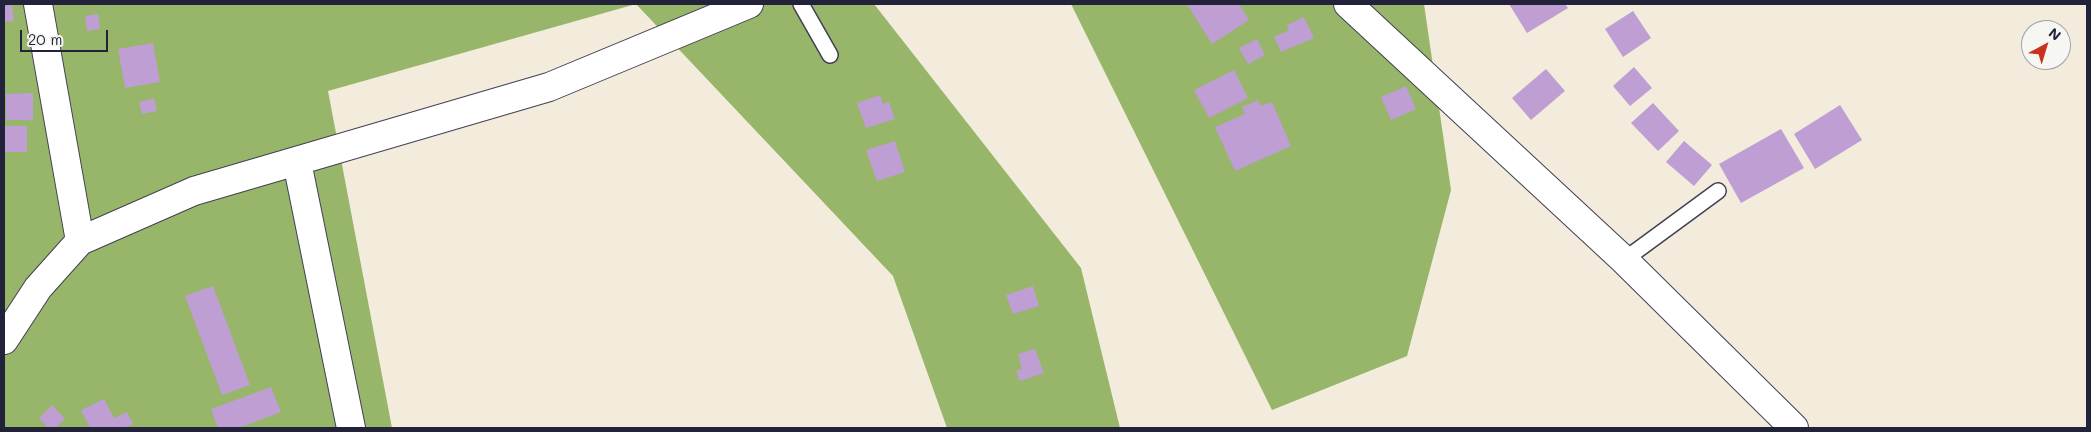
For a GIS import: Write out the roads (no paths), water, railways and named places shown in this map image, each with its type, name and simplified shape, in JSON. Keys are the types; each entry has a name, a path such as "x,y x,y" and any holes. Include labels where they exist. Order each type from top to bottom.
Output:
{"street":[{"path":"38,4 80,241"},
{"path":"4,340 38,288 80,241 194,191 549,87 749,4"},
{"path":"1348,4 1624,260 1794,428"},
{"path":"297,162 351,428"}],"lane":[{"path":"801,4 830,55"},
{"path":"1624,260 1718,191"}]}
